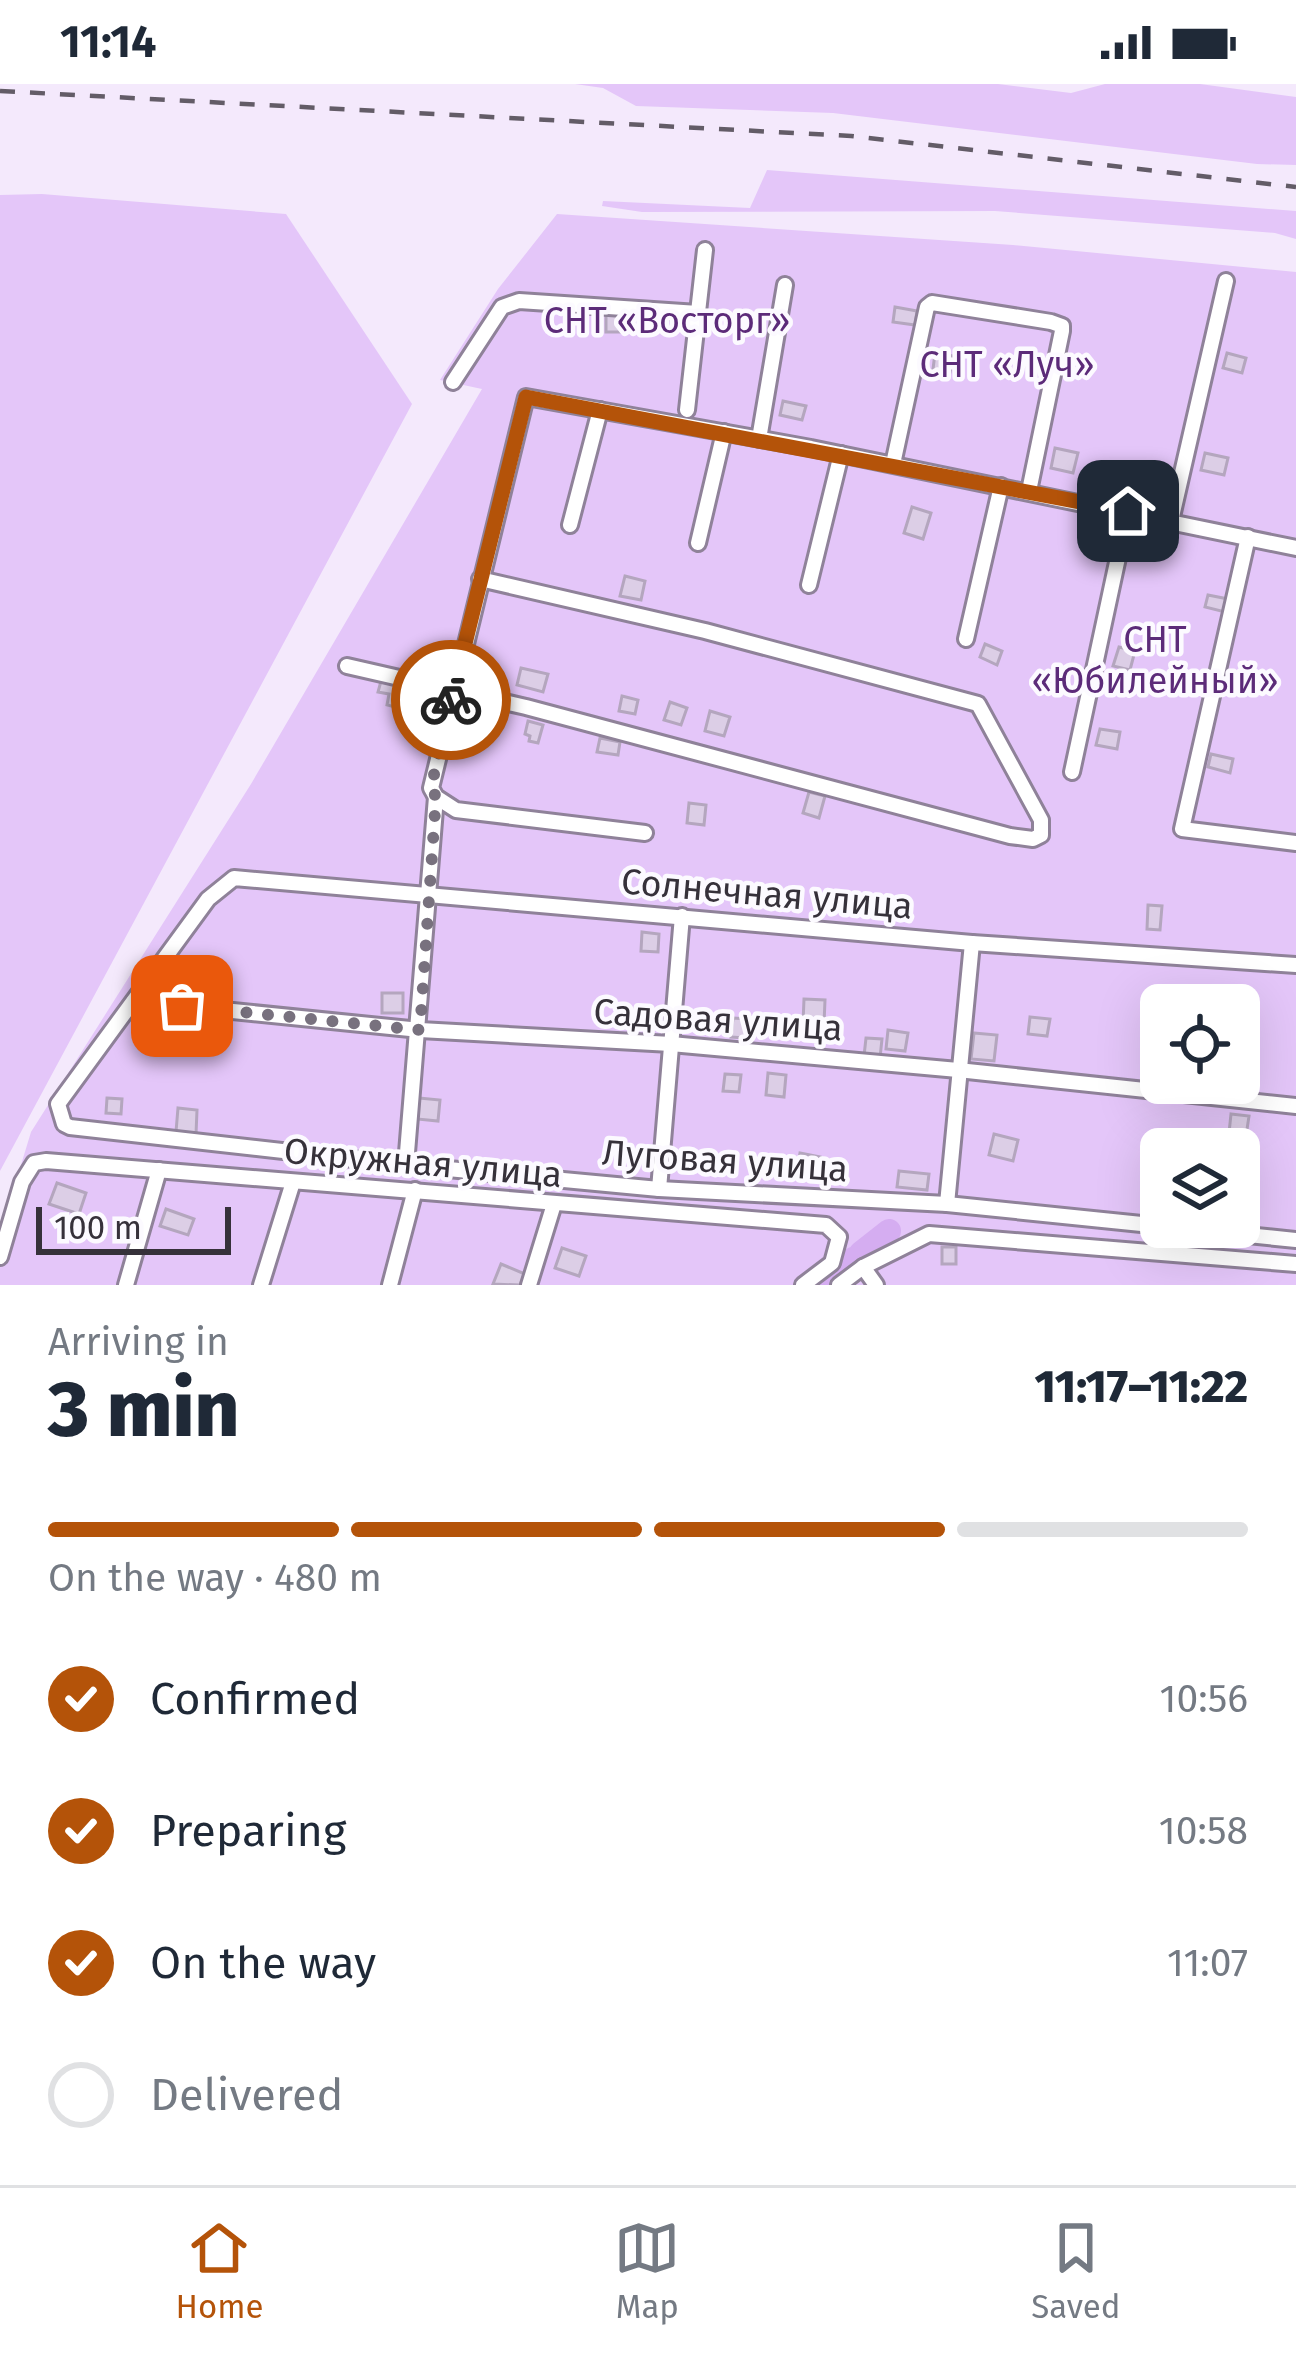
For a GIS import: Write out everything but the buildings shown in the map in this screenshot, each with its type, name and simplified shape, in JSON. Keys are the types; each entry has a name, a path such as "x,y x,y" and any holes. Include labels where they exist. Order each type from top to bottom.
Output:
{"street":[{"path":"687,410 705,250"},
{"path":"1171,521 1226,281"},
{"path":"759,439 785,285"},
{"path":"453,382 502,307 519,301 698,313"},
{"path":"893,464 927,307 932,303 1051,322 1062,326 1062,331 1029,491"},
{"path":"645,833 456,810 431,788 526,397 1001,485 1296,548"},
{"path":"570,525 600,410"},
{"path":"698,543 724,432"},
{"path":"809,585 841,454"},
{"path":"966,639 1001,485"},
{"path":"1072,772 1128,511"},
{"path":"1248,537 1182,829 1296,843"},
{"path":"347,666 1010,836 1041,835 1041,820 978,704 705,631 479,579"},
{"path":"406,1165 436,797"},
{"name":"Солнечная улица","path":"134,1001 208,899 234,878 971,943 1296,965"},
{"path":"659,1189 682,916"},
{"path":"929,1234 943,1204 971,943"},
{"name":"Садовая улица","path":"134,1001 420,1030 671,1045 958,1070 1296,1106"},
{"name":"Луговая улица","path":"134,1001 58,1104 64,1124 406,1165 659,1189 943,1204 1140,1224"},
{"name":"Окружная улица","path":"0,1257 22,1182 34,1163 826,1225 838,1237 832,1263 803,1285"},
{"path":"126,1285 159,1170"},
{"path":"261,1285 293,1182"},
{"path":"390,1285 415,1190"},
{"path":"529,1285 554,1204"},
{"path":"839,1285 863,1267 929,1234 1296,1264"},
{"name":"Луговая улица","path":"1260,1236 1296,1240"},
{"path":"863,1267 876,1285"}],"green space":[{"path":"575,84 998,84 1071,93 1105,84 1200,84 1296,97 1296,165 833,113 636,106 603,88"},
{"path":"767,170 1296,211 1296,239 1275,233 995,211 642,212 602,206 603,201 750,208"},
{"path":"42,194 286,214 412,404 0,1171 0,195"},
{"path":"557,214 1013,245 1296,272 1296,1285 0,1285 0,1234 31,1132 251,784 482,389 440,380 498,289"}],"waterway":[{"path":"861,1253 889,1231"},
{"path":"818,1285 853,1259"}],"railway":[{"path":"0,91 851,136 1296,187"}],"way so far":[{"path":"182,1006 420,1030 436,797 431,788 451,700"}],"route":[{"path":"451,700 526,397 1128,511"}],"park label":[{"name":"СНТ «Восторг»","path":"667,321"},
{"name":"СНТ «Луч»","path":"1007,365"},
{"name":"СНТ «Юбилейный»","path":"1155,660"}]}
